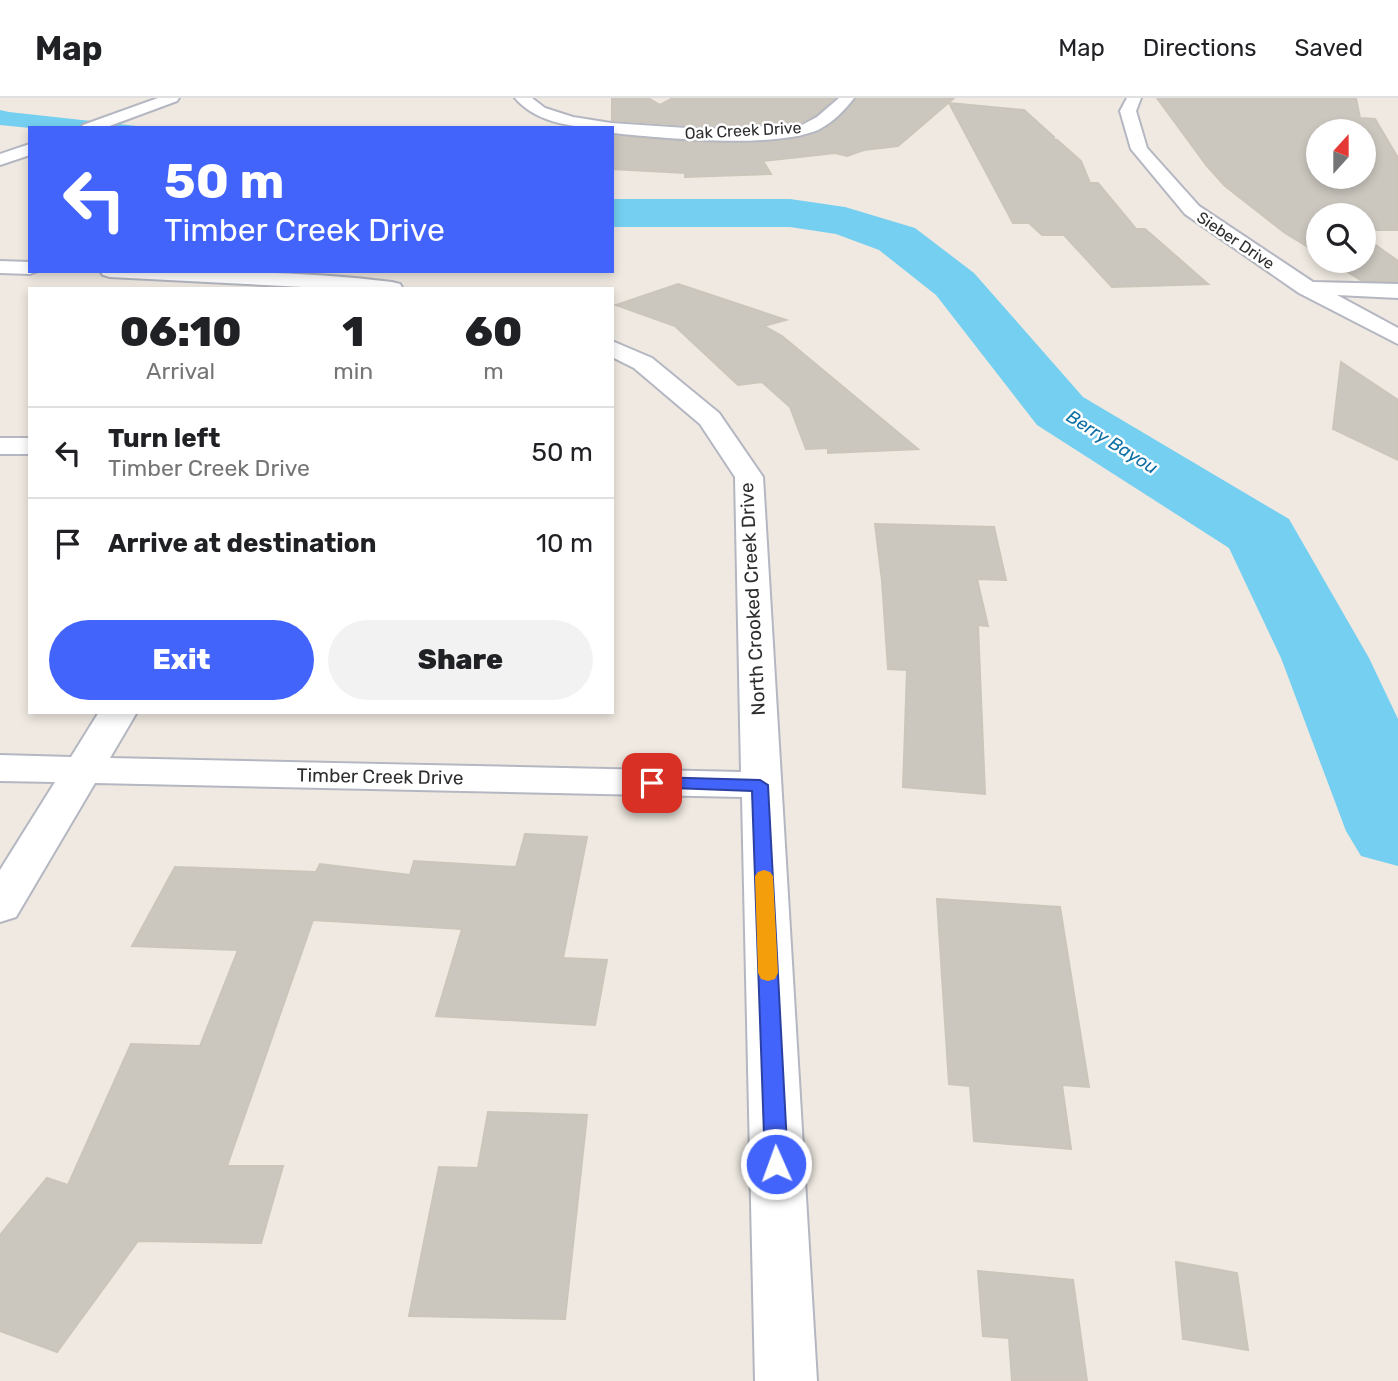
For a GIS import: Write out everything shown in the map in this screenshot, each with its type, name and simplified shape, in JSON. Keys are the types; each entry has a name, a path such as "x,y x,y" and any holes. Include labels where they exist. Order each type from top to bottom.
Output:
{"street":[{"path":"94,126 172,98"},
{"name":"Oak Creek Drive","path":"522,98 535,109 577,121 671,133 737,134 805,129 828,118 847,98"},
{"name":"Sieber Drive","path":"1134,98 1128,111 1139,149 1192,210 1307,288 1398,337"},
{"path":"0,160 28,150"},
{"path":"0,267 28,268"},
{"path":"154,273 331,281 377,287"},
{"path":"1307,288 1398,291"},
{"name":"North Crooked Creek Drive","path":"614,349 643,363 710,419 749,477 786,1381"},
{"path":"0,446 28,446"},
{"path":"0,906 117,714"},
{"name":"Timber Creek Drive","path":"0,768 760,785"}],"water":[{"path":"0,110 137,126 28,128 0,125"}],"building":[{"path":"612,98 648,98 660,105 673,98 835,98 816,115 801,122 702,126 612,120"},
{"path":"857,98 954,98 898,146 864,150 847,156 835,153 763,161 771,174 685,177 685,173 614,169 614,136 717,143 798,138 830,126"},
{"path":"1157,98 1356,98 1360,118 1375,119 1306,119 1306,189 1376,189 1376,121 1398,158 1398,230 1376,230 1376,203 1306,203 1306,246 1285,233 1225,186"},
{"path":"949,103 1024,110 1054,137 1053,139 1081,161 1090,183 1098,183 1136,229 1145,229 1208,284 1112,287 1064,235 1042,235 1029,223 1013,223"},
{"path":"1376,245 1398,261 1398,281 1362,281 1349,273 1376,273"},
{"path":"678,284 786,320 764,326 782,336 918,449 828,453 828,448 806,449 790,407 762,382 738,385 675,326 616,305"},
{"path":"1341,362 1398,400 1398,460 1333,429"},
{"path":"875,524 994,527 1006,580 977,579 988,626 978,625 985,794 903,787 907,670 888,669"},
{"path":"525,834 587,837 563,958 607,960 595,1025 436,1016 462,929 313,920 227,1166 283,1166 261,1243 138,1241 57,1352 0,1331 0,1235 47,1178 68,1185 131,1044 200,1046 238,950 132,946 175,867 316,872 320,864 410,875 414,861 516,867"},
{"path":"937,899 1060,907 1089,1087 1062,1085 1071,1149 974,1141 970,1086 949,1084"},
{"path":"488,1112 587,1115 565,1319 409,1316 439,1167 478,1168"},
{"path":"1176,1262 1237,1273 1248,1350 1183,1339"},
{"path":"978,1271 1073,1280 1087,1381 1012,1381 1009,1338 983,1336"}],"waterway":[{"name":"Berry Bayou","path":"614,213 790,213 845,221 897,239 955,284 1060,411 1262,535 1325,658 1398,831"}],"slow traffic":[{"path":"764,876 768,973"}],"route":[{"path":"652,783 760,785 776,1164"}]}
